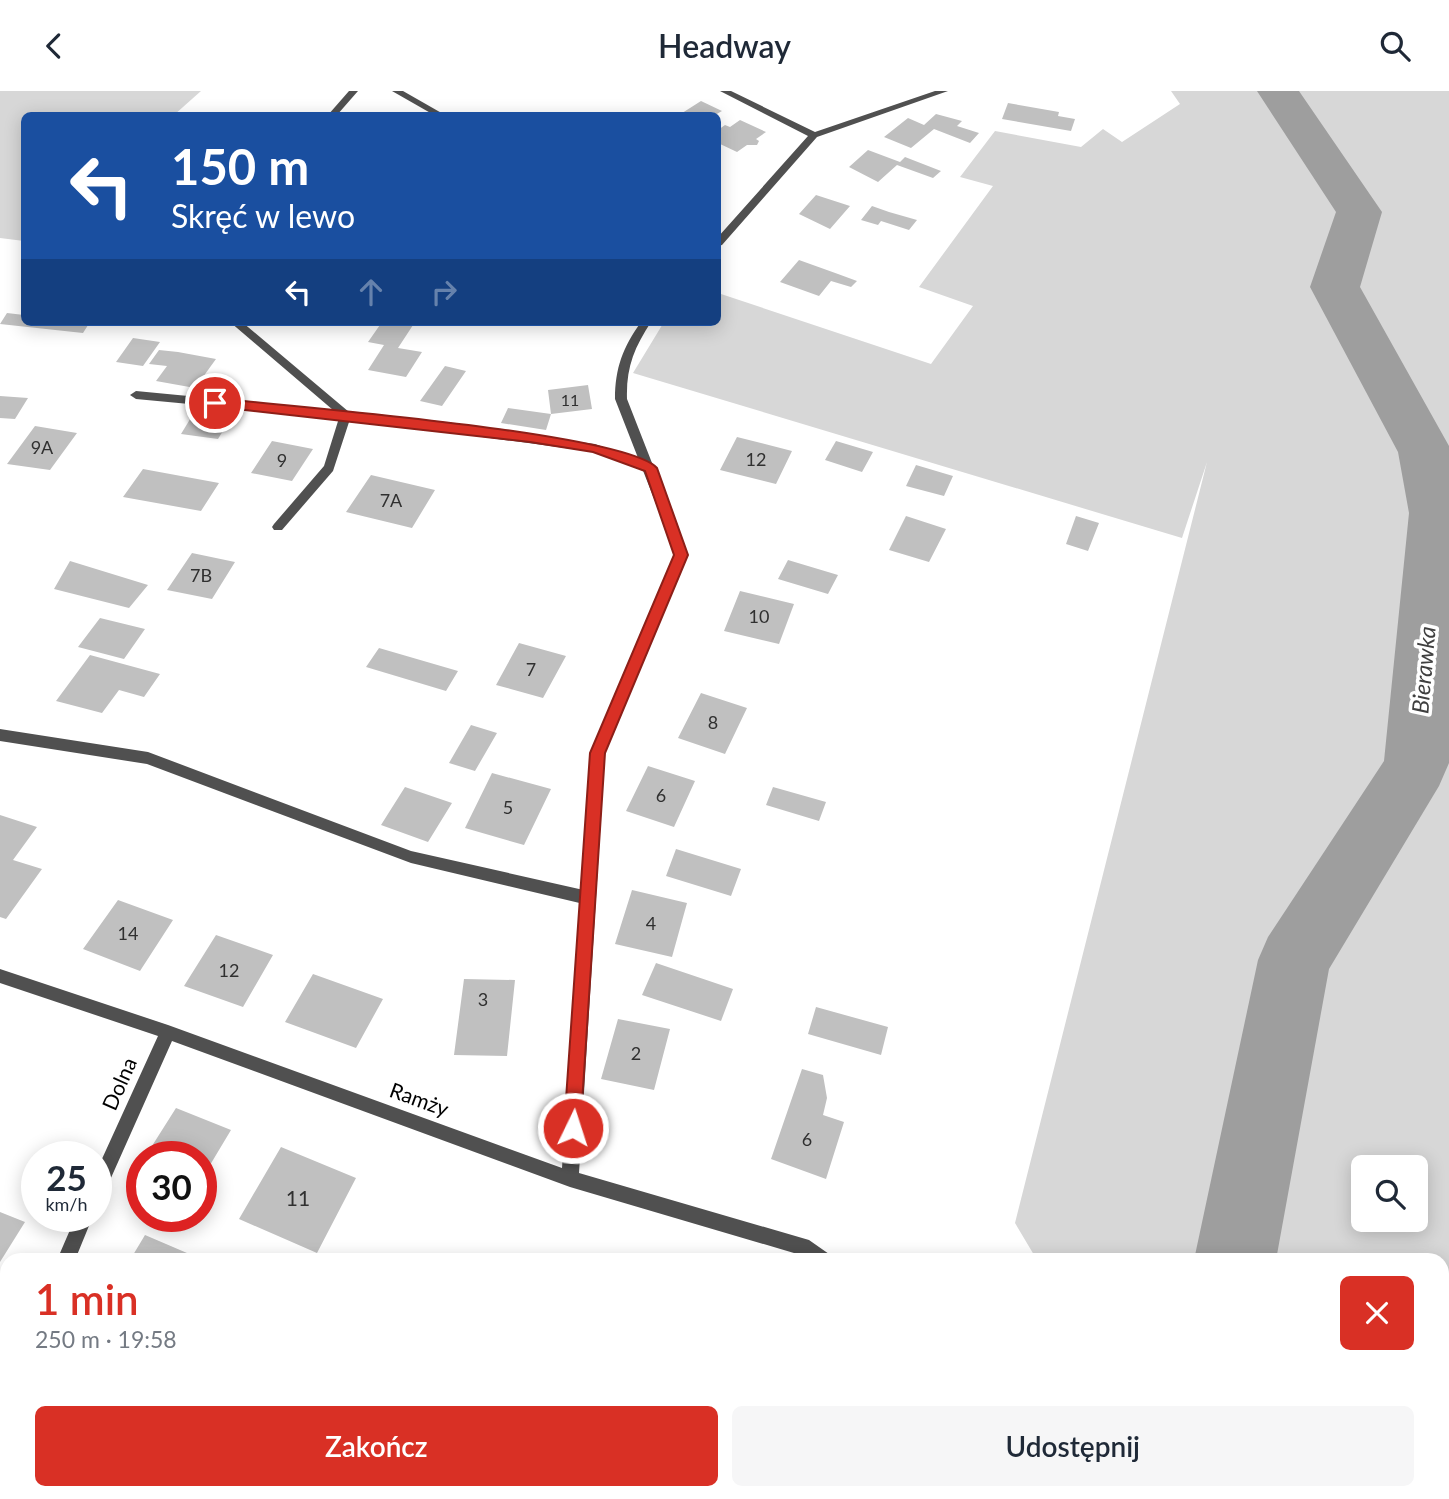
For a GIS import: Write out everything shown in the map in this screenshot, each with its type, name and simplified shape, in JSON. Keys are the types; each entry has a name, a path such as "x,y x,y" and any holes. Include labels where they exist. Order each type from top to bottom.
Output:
{"street":[{"path":"335,112 354,91"},
{"path":"396,91 434,112"},
{"path":"724,91 814,135"},
{"path":"721,240 814,135 944,91"},
{"path":"240,326 346,415"},
{"path":"570,1179 598,753 681,555 650,468 621,399 619,371 629,346 643,326"},
{"path":"136,395 346,415 595,448 650,468"},
{"path":"278,527 330,468 346,415"},
{"path":"0,734 148,758 411,857 588,898"},
{"name":"Ramży","path":"0,976 168,1032 570,1179 808,1249 813,1253"},
{"name":"Dolna","path":"112,1156 168,1032"},
{"path":"69,1253 78,1232"}],"shaded area":[{"path":"0,91 201,91 177,112 21,112 21,241 0,238"},
{"path":"1171,91 1263,91 1281,123 1299,99 1293,91 1449,91 1449,1253 1244,1253 1301,965 1396,819 1426,756 1435,609 1446,515 1434,460 1411,415 1421,501 1401,757 1281,948 1229,1253 1033,1253 1015,1223 1207,462 1182,538 633,373 662,326 721,326 721,294 931,364 973,306 919,287 993,186 960,177 995,131 1081,147 1103,129 1122,142 1180,104"}],"building":[{"path":"701,101 722,111 720,112 684,112"},
{"path":"1008,103 1059,112 1058,116 1075,119 1071,131 1002,119"},
{"path":"936,114 962,121 957,126 979,133 970,143 934,129 911,148 884,137 908,118 924,125"},
{"path":"740,120 766,132 756,139 759,141 757,145 747,145 737,152 721,144 721,128 725,125 730,127"},
{"path":"868,150 900,162 905,157 941,171 933,178 897,165 878,182 849,167"},
{"path":"816,195 850,206 830,229 799,214"},
{"path":"872,206 917,220 909,230 881,221 878,225 861,220"},
{"path":"799,260 857,281 851,287 831,281 819,296 780,282"},
{"path":"7,313 21,315 21,326 87,326 83,333 0,324"},
{"path":"379,326 412,326 398,348 422,352 406,377 368,370 384,345 368,342"},
{"path":"133,338 160,342 143,366 116,362"},
{"path":"159,350 216,359 195,388 156,381 167,366 149,364"},
{"path":"445,366 466,371 442,406 420,401"},
{"path":"588,385 592,409 551,414 548,390"},
{"path":"0,396 28,398 15,419 0,418"},
{"path":"508,408 551,414 546,430 501,423"},
{"path":"195,411 232,416 218,439 181,434"},
{"path":"35,426 77,433 50,470 7,464"},
{"path":"737,437 792,451 776,484 720,470"},
{"path":"272,441 313,449 292,481 251,473"},
{"path":"836,441 873,452 862,472 825,460"},
{"path":"916,465 953,476 944,496 906,486"},
{"path":"143,469 219,483 201,511 123,497"},
{"path":"371,475 435,490 412,528 346,512"},
{"path":"906,516 946,529 929,562 889,550"},
{"path":"1076,516 1099,523 1088,551 1066,544"},
{"path":"192,553 235,562 212,599 167,590"},
{"path":"788,560 838,575 828,594 778,579"},
{"path":"70,561 148,585 129,608 54,589"},
{"path":"740,591 794,604 779,644 724,631"},
{"path":"100,618 145,629 124,659 78,647"},
{"path":"519,643 566,656 543,698 496,685"},
{"path":"379,648 458,671 446,691 366,667"},
{"path":"90,655 160,674 144,697 119,690 102,713 56,701"},
{"path":"701,693 747,708 725,754 678,738"},
{"path":"471,725 497,733 475,771 449,763"},
{"path":"648,766 695,781 674,827 626,811"},
{"path":"492,773 551,789 524,845 465,828"},
{"path":"405,787 452,803 428,842 381,825"},
{"path":"773,787 826,802 819,821 766,805"},
{"path":"0,815 37,827 13,860 42,869 6,919 0,917"},
{"path":"676,849 741,869 731,896 666,876"},
{"path":"632,890 687,903 672,957 615,944"},
{"path":"118,900 173,920 140,971 83,949"},
{"path":"216,935 273,955 243,1007 184,986"},
{"path":"656,963 733,989 721,1021 642,995"},
{"path":"313,974 383,999 356,1048 285,1022"},
{"path":"464,979 515,980 507,1056 454,1055"},
{"path":"816,1007 888,1027 881,1055 808,1034"},
{"path":"618,1019 670,1029 654,1090 601,1079"},
{"path":"802,1069 823,1075 827,1098 823,1115 844,1122 826,1179 771,1159"},
{"path":"176,1108 231,1130 217,1153 217,1141 155,1141"},
{"path":"281,1147 356,1178 317,1253 239,1219"},
{"path":"0,1212 21,1220 21,1228 6,1253 0,1253"},
{"path":"145,1235 187,1253 134,1253"}],"waterway":[{"name":"Bierawka","path":"1236,1253 1294,960 1416,767 1437,513 1425,452 1335,287 1359,212 1278,91"}],"route":[{"path":"215,403 346,415 530,438 595,448 650,468 681,555 598,753 573,1128"}]}
